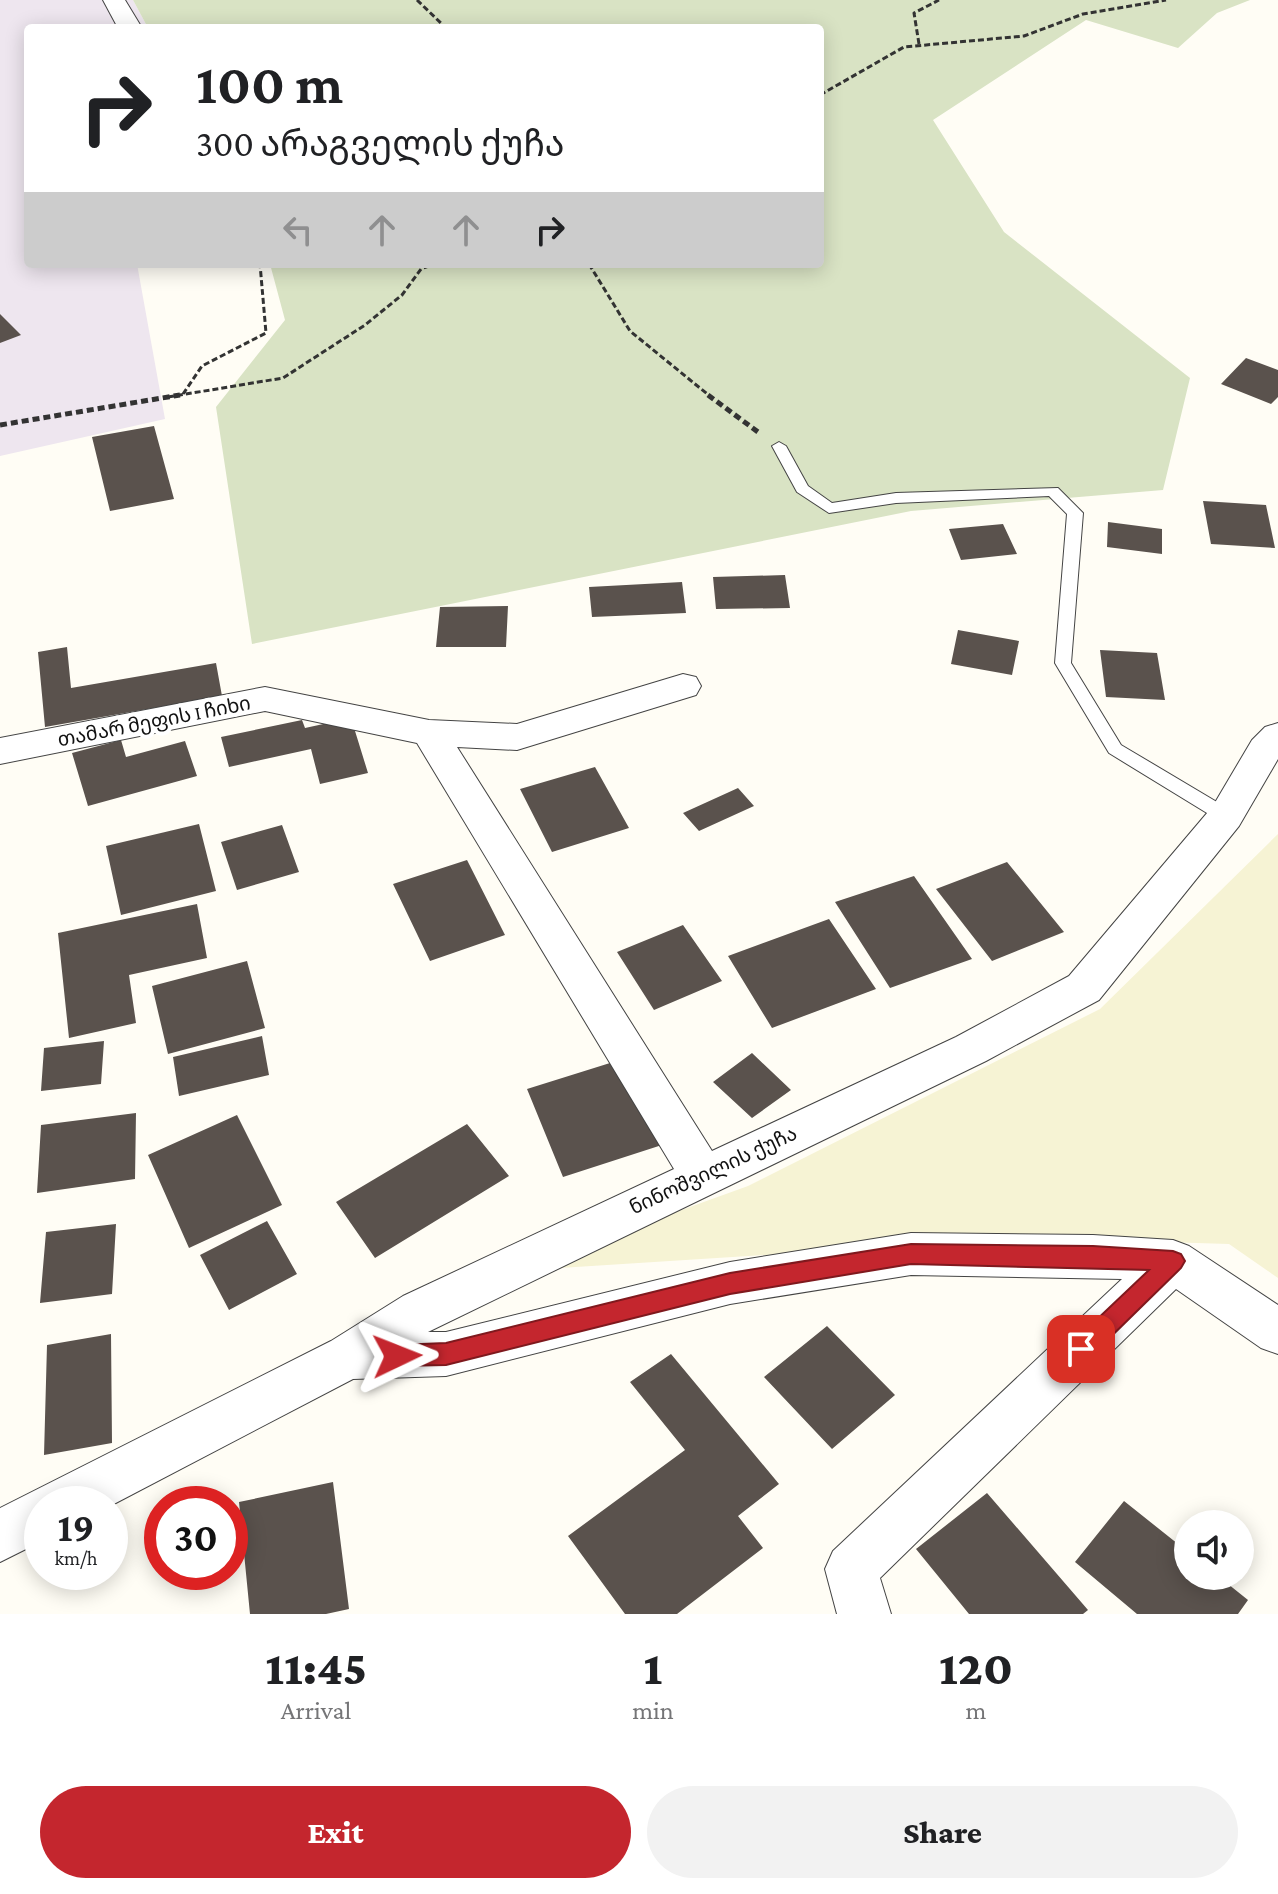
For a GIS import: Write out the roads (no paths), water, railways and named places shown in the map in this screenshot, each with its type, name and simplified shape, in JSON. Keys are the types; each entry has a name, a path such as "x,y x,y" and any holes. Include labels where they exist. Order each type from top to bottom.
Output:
{"street":[{"path":"114,0 128,24"},
{"name":"თამარ მეფის I ჩიხი","path":"0,751 265,699 429,733 517,737 683,686"},
{"path":"429,733 702,1175"},
{"name":"ნინოშვილის ქუჩა","path":"96,1486 348,1357 420,1311 971,1049 1084,988 1226,816 1265,749 1278,736"},
{"path":"348,1357 446,1354 730,1283 911,1254 1093,1256 1173,1261 1278,1332"},
{"path":"864,1614 851,1569 1173,1261"},
{"path":"0,1536 24,1523"}],"lane":[{"path":"779,446 802,489 829,508 896,498 1053,491 1075,513 1063,663 1115,749 1226,816"}]}
